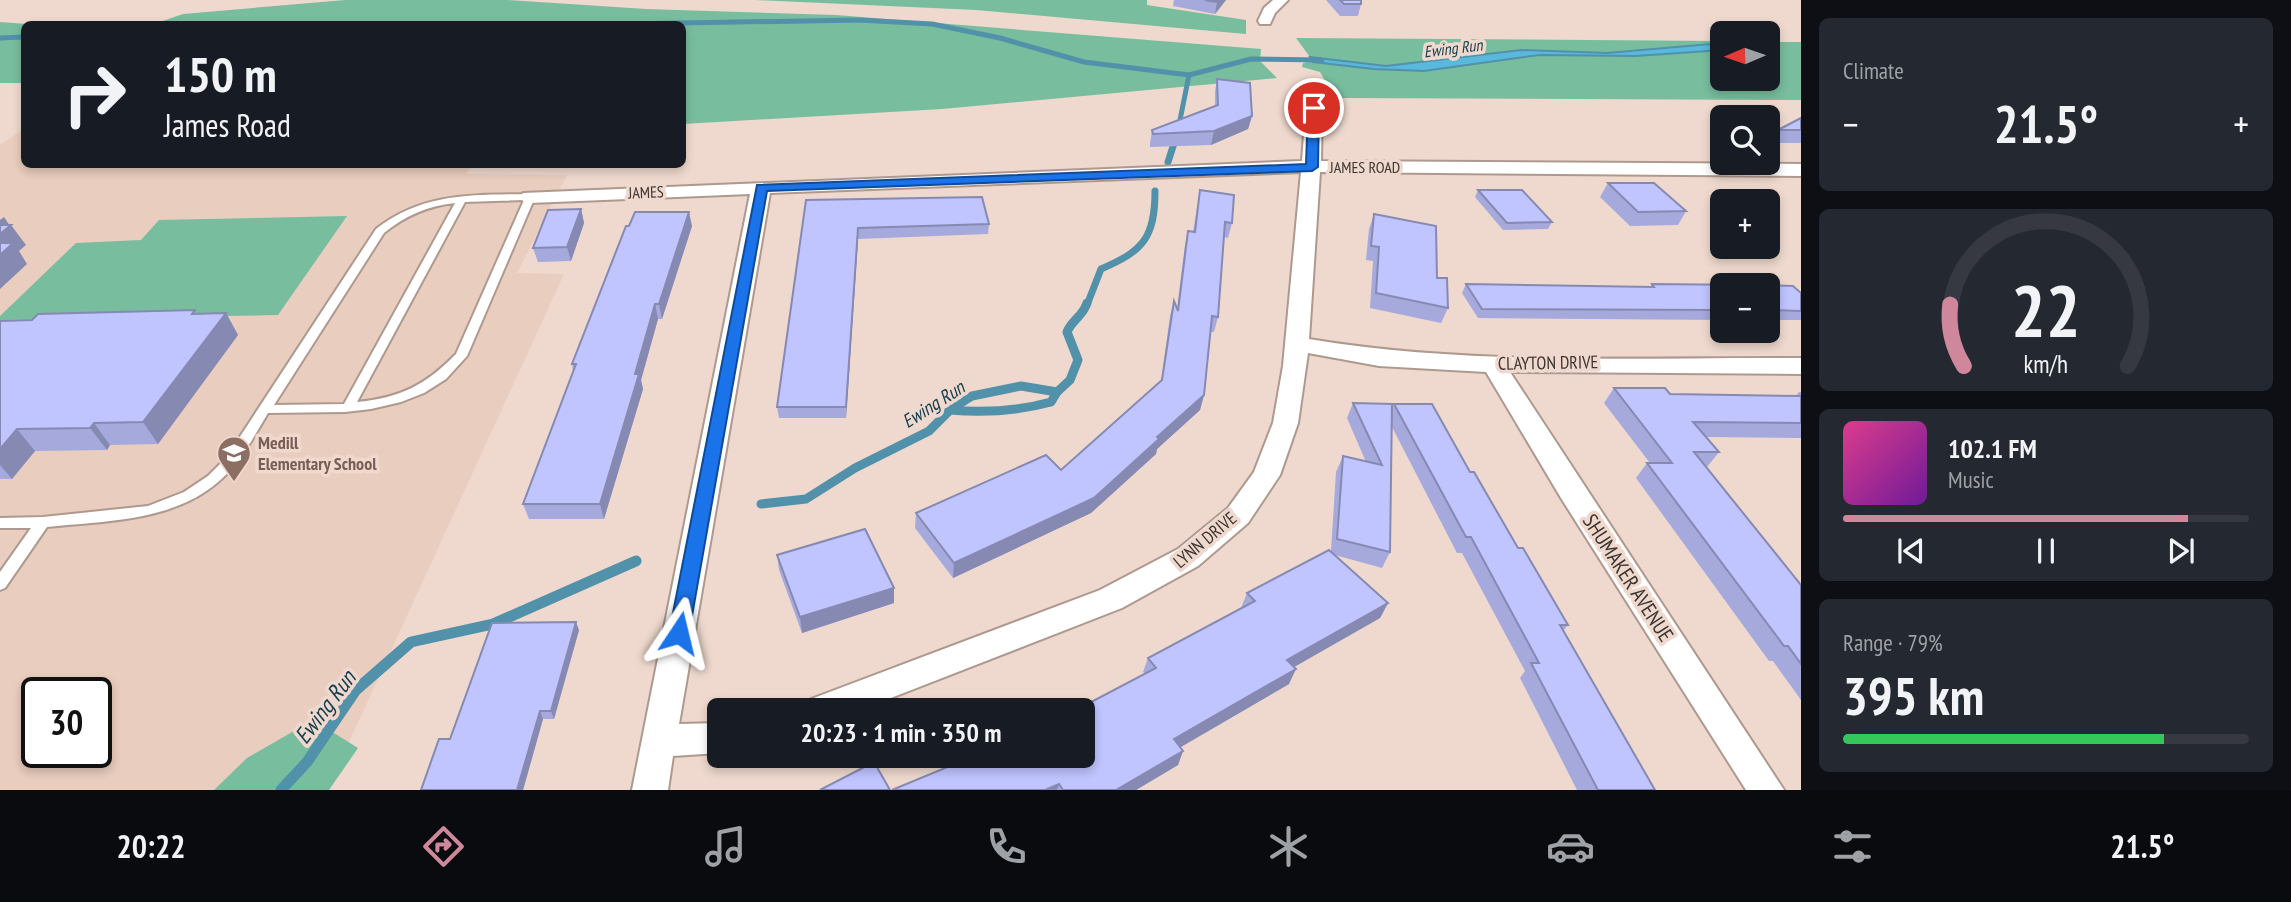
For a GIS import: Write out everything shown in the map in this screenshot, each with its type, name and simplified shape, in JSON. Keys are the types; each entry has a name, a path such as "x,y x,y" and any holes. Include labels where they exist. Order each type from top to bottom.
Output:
{"street":[{"path":"1265,22 1269,11 1281,0"},
{"name":"LYNN DRIVE","path":"854,698 1111,599 1155,579 1191,556 1222,531 1252,498 1278,448 1286,415 1296,344 1312,167 1314,108"},
{"name":"JAMES ROAD","path":"761,188 1312,167 1801,170"},
{"path":"650,790 761,188"},
{"name":"JAMES","path":"530,197 761,188"},
{"name":"CLAYTON DRIVE","path":"1296,344 1412,361 1801,366"},
{"name":"SHUMAKER AVENUE","path":"1493,364 1578,502 1766,790"},
{"path":"659,741 707,739"}],"lane":[{"path":"0,523 129,515 169,506 189,496 231,461 380,232 406,211 461,200 530,197 461,356 450,370 412,396 375,405 265,409"},
{"path":"349,406 461,200"},
{"path":"0,584 43,522"}],"shaded area":[{"name":"Medill Elementary School","path":"21,131 21,168 470,168 466,174 567,175 517,273 564,274 327,790 0,790 0,145"}],"green space":[{"path":"345,0 508,0 646,9 836,15 1261,49 1260,61 1277,78 942,109 686,124 686,21 163,21 183,14"},
{"path":"755,0 1147,0 1147,5 1246,20 1246,34 976,10"},
{"path":"0,22 21,24 21,83 0,83"},
{"path":"1296,38 1710,41 1710,91 1780,91 1780,42 1801,42 1801,100 1335,98 1320,72 1302,67 1303,63 1313,61"},
{"path":"347,216 278,315 0,320 0,316 76,243 141,240 159,220"},
{"path":"313,720 358,748 329,790 214,790 247,758"}],"water":[{"path":"1710,44 1710,51 1636,56 1539,55 1424,71 1313,62 1310,57 1386,66 1521,50 1607,53"}],"building":[{"path":"1340,0 1361,0 1361,4 1344,4"},
{"path":"1217,79 1250,83 1252,116 1214,131 1153,134 1152,130 1218,105"},
{"path":"1801,118 1801,130 1780,129"},
{"path":"1608,183 1654,183 1686,211 1638,212"},
{"path":"1200,190 1234,195 1232,223 1225,222 1218,317 1212,316 1204,395 1094,498 954,563 916,513 1046,455 1061,470 1162,380 1174,301 1178,311 1188,231 1195,232"},
{"path":"1478,190 1522,190 1552,222 1507,223"},
{"path":"982,197 989,224 858,228 846,407 777,407 806,200"},
{"path":"581,209 567,247 533,248 548,210"},
{"path":"635,212 689,212 659,304 655,304 635,374 639,374 600,504 523,504 576,364 572,364 626,226 629,226"},
{"path":"1374,214 1436,226 1437,278 1447,278 1448,308 1376,293 1379,247 1371,246"},
{"path":"0,225 11,225 0,234"},
{"path":"0,243 13,243 0,255"},
{"path":"1466,284 1654,287 1652,284 1710,285 1710,310 1482,309"},
{"path":"1780,285 1793,286 1801,293 1801,311 1780,310"},
{"path":"195,310 192,314 226,313 143,422 94,423 90,428 17,429 0,449 0,321 32,320 38,314"},
{"path":"1614,388 1665,388 1670,394 1801,396 1801,423 1693,422 1719,452 1694,452 1801,585 1801,664 1788,646 1784,646 1647,463 1672,463"},
{"path":"1353,403 1392,404 1390,552 1337,539 1343,456 1382,465"},
{"path":"1394,404 1432,404 1470,472 1474,472 1518,548 1523,548 1568,625 1560,625 1655,790 1598,790 1531,663 1539,663 1471,537 1466,537"},
{"path":"865,529 894,588 800,617 777,555"},
{"path":"1329,550 1388,603 1287,660 1296,669 1174,739 1183,751 1116,790 1063,790 1059,784 1045,790 892,790 945,768 1095,768 1095,700 1156,668 1148,658 1255,601 1247,593"},
{"path":"576,622 551,711 540,711 517,790 421,790 439,739 450,739 492,623"},
{"path":"862,768 877,768 890,790 820,790"}],"waterway":[{"name":"Ewing Run","path":"686,23 859,20 932,24 1000,38 1084,62 1189,75"},
{"name":"Ewing Run","path":"0,38 21,37"},
{"name":"Ewing Run","path":"1189,75 1251,59 1322,60"},
{"name":"Ewing Run","path":"1177,135 1189,75"},
{"name":"Ewing Run","path":"1168,162 1177,134"},
{"name":"Ewing Run","path":"1087,305 1101,269 1127,256 1144,241 1152,220 1155,191"},
{"name":"Ewing Run","path":"1057,392 1070,380 1078,360 1067,332 1087,303"},
{"name":"Ewing Run","path":"950,410 972,396 1021,386 1057,392"},
{"path":"950,410 988,411 1026,407 1051,402 1057,392"},
{"name":"Ewing Run","path":"761,504 806,499 855,468 929,431 950,410"},
{"name":"Ewing Run","path":"281,790 307,762 356,690 411,642 493,624 636,561"}],"place":[{"name":"Medill Elementary School","path":"234,483"}],"route":[{"path":"679,633 761,188 1312,167 1314,108"}]}
